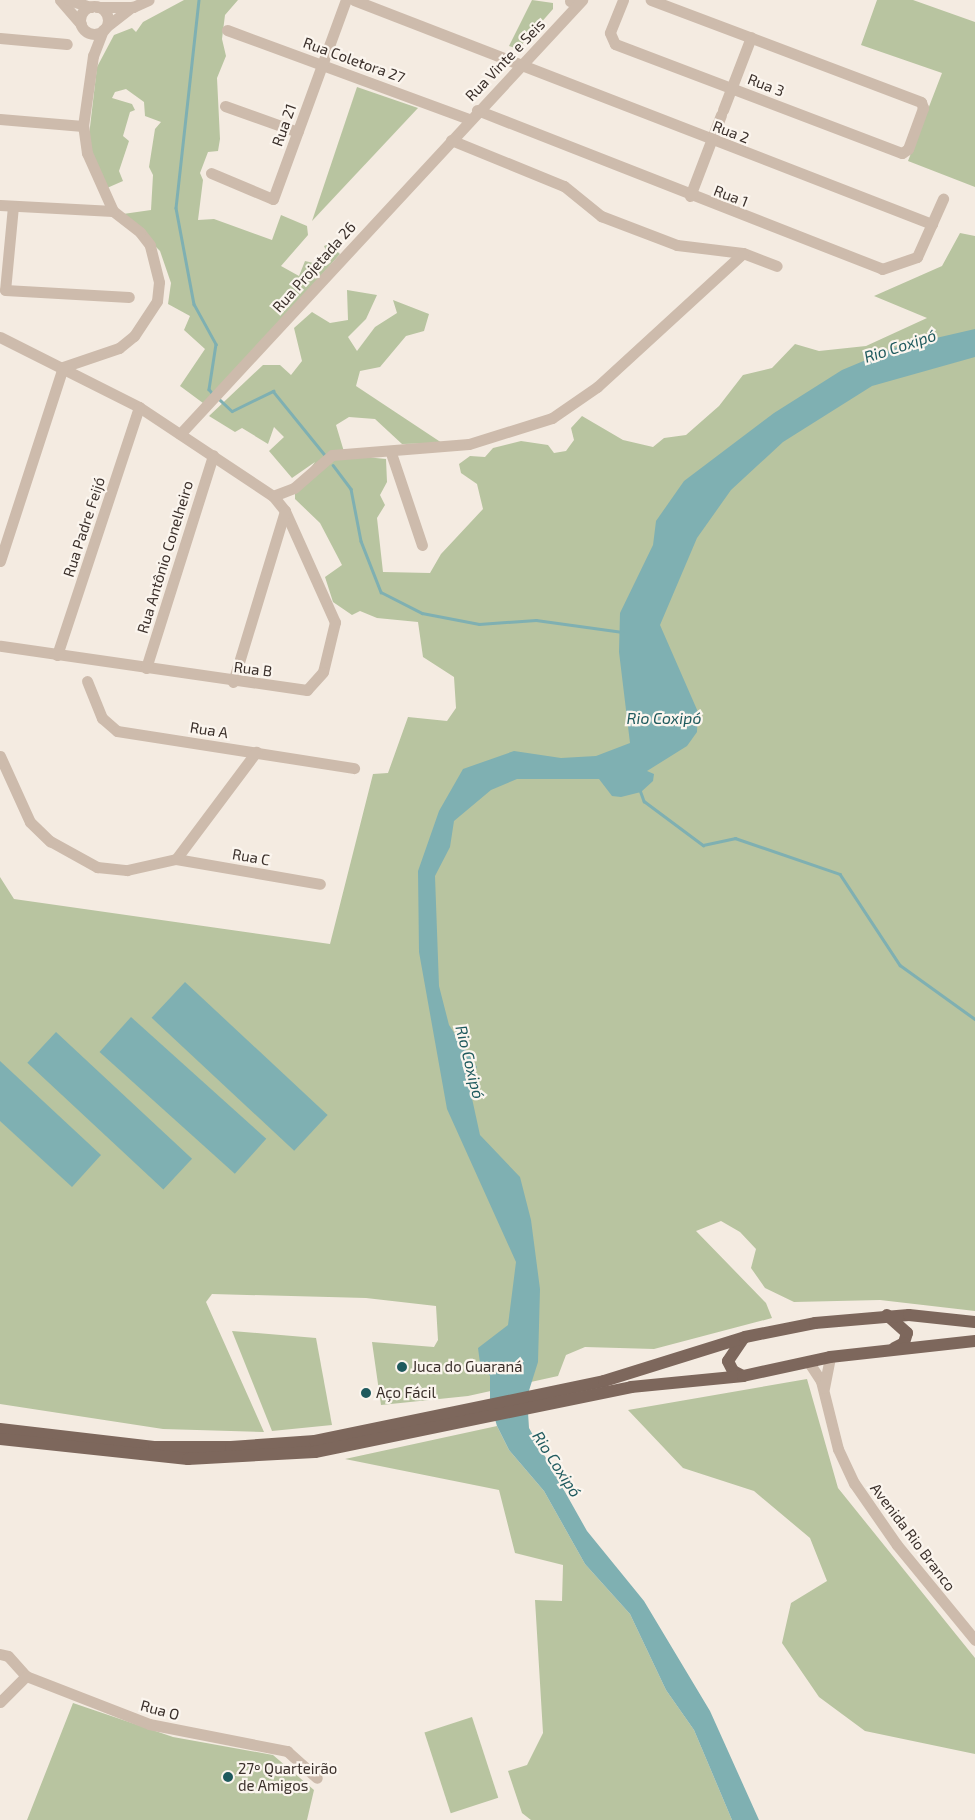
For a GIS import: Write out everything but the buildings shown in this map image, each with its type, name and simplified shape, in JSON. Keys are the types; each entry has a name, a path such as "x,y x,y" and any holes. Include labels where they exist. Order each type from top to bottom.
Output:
{"main road":[{"path":"0,1439 147,1457 232,1458 315,1452 473,1421 642,1372 745,1337 887,1315 975,1322"},
{"path":"887,1315 907,1333 904,1343 887,1350"},
{"path":"743,1376 733,1371 728,1361 745,1337"},
{"path":"0,1429 128,1445 231,1448 324,1439 464,1411 570,1393 743,1376 830,1357 975,1341"}],"street":[{"path":"60,0 83,28"},
{"path":"63,367 119,348 134,336 157,301 159,282 150,245 140,232 113,211 94,174 83,126 93,56 104,28 106,14 94,7 69,0"},
{"path":"83,28 104,28 132,7 149,0"},
{"name":"Rua 21","path":"211,173 273,198 346,0"},
{"name":"Rua 2","path":"354,0 521,63 711,141 932,224"},
{"name":"Rua 3","path":"623,0 610,33 613,42 902,153 908,149 923,105 751,37"},
{"path":"651,0 751,37 690,196"},
{"name":"Rua Vinte e Seis","path":"473,115 574,1"},
{"path":"93,56 83,28 81,15 94,7 132,7"},
{"name":"Rua Coletora 27","path":"227,30 473,115"},
{"path":"0,38 67,44"},
{"path":"225,106 298,132"},
{"name":"Rua Projetada 26","path":"180,434 217,397 473,115"},
{"name":"Rua 1","path":"473,115 882,269 917,257 943,199"},
{"path":"0,120 83,126"},
{"path":"451,140 564,186 601,216 677,245 743,253 777,266"},
{"path":"0,205 113,211"},
{"path":"12,206 5,290 129,297"},
{"path":"273,496 294,488 332,455 391,453 470,444 552,418 597,388 743,253"},
{"path":"0,337 63,367 139,407 273,496 285,512 233,682"},
{"path":"0,561 63,367"},
{"name":"Rua Padre Feijó","path":"57,655 139,407"},
{"path":"391,453 422,545"},
{"name":"Rua Antônio Conelheiro","path":"146,668 212,455"},
{"name":"Rua B","path":"0,647 233,682 308,690 323,672 335,634 333,614 285,512"},
{"name":"Rua A","path":"87,681 102,718 117,731 354,768"},
{"path":"0,756 30,822 72,857 97,867 127,870 176,859 256,752"},
{"name":"Rua C","path":"176,859 320,884"},
{"name":"Avenida Rio Branco","path":"824,1388 830,1357"},
{"name":"Avenida Rio Branco","path":"808,1361 824,1388 838,1449 854,1483 897,1545 975,1640"},
{"name":"Rua O","path":"0,1654 8,1656 26,1676 148,1724 287,1751 317,1778"},
{"path":"0,1702 26,1676"}],"green space":[{"path":"184,0 238,0 225,15 222,39 226,56 217,78 220,139 218,151 208,152 200,173 203,180 198,220 214,219 272,240 281,215 307,226 308,235 281,266 299,276 305,261 326,266 331,262 324,246 329,244 340,254 207,406 180,386 205,349 184,330 190,316 168,304 171,283 160,251 123,214 151,210 153,175 149,167 155,129 161,122 145,116 144,102 126,89 115,92 112,98 132,104 135,110 130,112 123,136 129,141 119,171 123,181 107,188 88,144 97,67 114,35 132,28 136,32 143,22"},
{"path":"532,0 553,3 553,9 518,49 509,46"},
{"path":"877,0 913,0 975,22 975,187 908,161 942,73 861,45"},
{"path":"357,87 418,108 312,221"},
{"path":"960,233 975,236 975,1311 880,1300 794,1302 765,1288 751,1268 756,1249 740,1232 721,1221 696,1231 766,1303 772,1318 654,1349 585,1347 566,1355 558,1376 468,1396 381,1405 372,1342 434,1347 438,1340 436,1306 366,1298 212,1294 206,1302 264,1432 163,1429 0,1404 0,877 14,899 330,944 373,774 388,773 408,717 447,721 456,708 454,677 423,657 418,622 377,618 360,611 352,615 333,602 325,577 342,565 320,523 295,499 295,489 315,462 292,478 269,451 284,437 274,427 268,444 242,428 235,432 209,416 263,365 280,365 291,375 302,361 294,328 312,312 330,323 348,320 347,290 377,295 366,319 348,337 357,351 375,327 397,313 393,300 429,314 424,331 406,336 380,367 360,371 356,386 442,443 402,444 375,419 349,417 336,425 345,455 386,459 387,482 380,495 385,505 377,518 383,572 430,573 441,554 483,509 477,484 461,473 459,464 470,456 485,457 493,448 521,441 548,445 554,453 566,451 574,440 571,428 582,416 623,440 653,447 664,438 686,435 719,406 743,375 772,368 795,344 819,351 866,346 927,318 874,296 942,266"},
{"path":"232,1331 316,1338 332,1425 272,1431"},
{"path":"807,1379 838,1488 975,1658 975,1754 865,1731 819,1697 782,1643 791,1603 827,1581 810,1538 754,1491 683,1468 628,1410"},
{"path":"497,1426 509,1450 544,1491 585,1564 630,1614 666,1690 694,1730 732,1820 531,1820 522,1813 508,1771 527,1765 543,1733 535,1600 562,1601 563,1565 515,1553 499,1490 345,1459"},
{"path":"73,1703 173,1737 273,1755 314,1790 307,1820 27,1820"},
{"path":"472,1717 498,1798 451,1813 424,1732"}],"water":[{"name":"Rio Coxipó","path":"975,329 975,357 872,386 783,442 731,490 697,538 660,625 698,712 697,732 687,746 647,771 654,774 653,781 641,792 621,797 612,796 599,779 517,779 491,790 454,821 450,847 435,876 439,986 449,1025 477,1067 468,1080 480,1135 520,1177 531,1220 540,1289 538,1362 527,1397 529,1428 587,1531 644,1601 710,1711 759,1820 732,1820 694,1730 666,1690 630,1614 585,1564 544,1491 509,1450 497,1426 490,1403 490,1376 480,1363 478,1348 508,1325 516,1262 447,1109 419,952 418,871 439,811 463,769 514,751 561,758 596,756 630,743 619,652 620,613 653,545 656,521 684,481 774,413 842,370 897,347"},
{"path":"185,982 328,1115 294,1151 152,1018"},
{"path":"131,1017 266,1139 235,1174 100,1052"},
{"path":"56,1032 192,1159 163,1190 27,1063"},
{"path":"0,1061 101,1155 72,1187 0,1121"}],"waterway":[{"path":"199,0 176,208 194,304 216,344 209,389 212,393"},
{"path":"218,398 232,411 273,391 325,455"},
{"path":"333,465 351,489 361,541 381,592 422,613 479,624 536,620 622,632"},
{"path":"640,790 644,801 703,845 735,838 840,874 900,965 975,1019"}],"place":[{"name":"Juca do Guaraná","path":"402,1367"},
{"name":"Aço Fácil","path":"366,1393"},
{"name":"27º Quarteirão de Amigos","path":"228,1777"}]}
